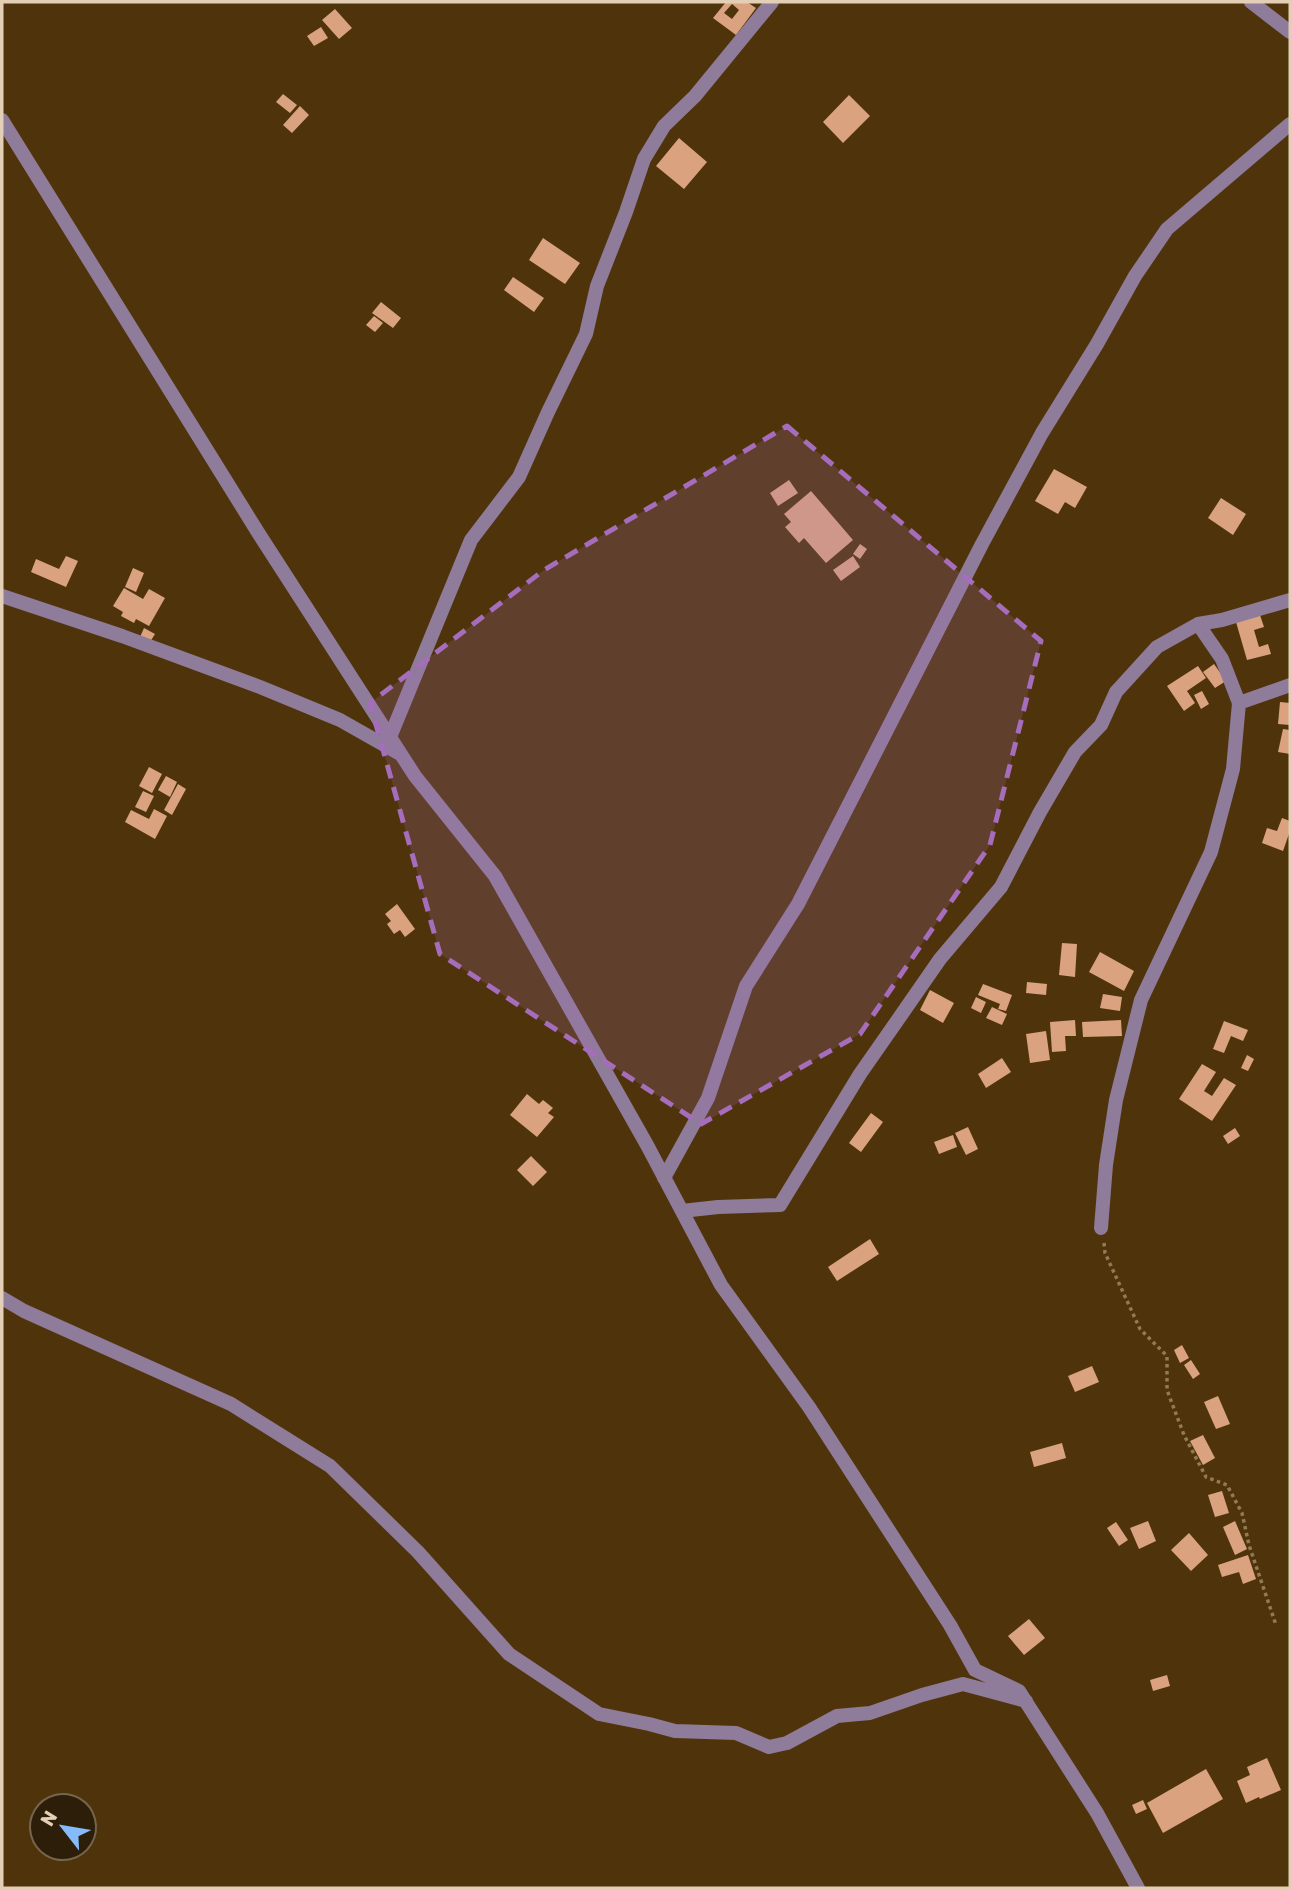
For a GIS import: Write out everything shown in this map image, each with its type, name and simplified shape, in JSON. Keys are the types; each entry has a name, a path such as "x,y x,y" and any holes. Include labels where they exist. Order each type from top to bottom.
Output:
{"street":[{"path":"390,737 471,540 519,477 586,334 597,286 645,159 664,126 695,96 772,2"},
{"path":"1251,2 1290,32"},
{"path":"2,120 259,534 401,755 495,876 721,1285 809,1407 950,1625 975,1670 1019,1691 1026,1701 1097,1813 1138,1888"},
{"path":"664,1178 708,1098 746,985 798,904 982,544 1042,433 1135,276 1167,229 1290,124"},
{"path":"2,596 122,636 260,687 340,720 401,755"},
{"path":"682,1211 780,1205 860,1073 940,959 1001,887 1075,752 1101,725 1116,692 1157,647 1198,624 1222,620 1290,600"},
{"path":"1101,1228 1105,1165 1116,1100 1141,1000 1211,852 1233,769 1239,703 1222,659 1198,624"},
{"path":"1239,703 1290,685"},
{"path":"2,1298 24,1311 231,1404 330,1466 418,1552 509,1654 599,1714 675,1731 736,1733 769,1747 787,1743 837,1716 870,1713 963,1684 1026,1701"}],"path":[{"path":"1101,1228 1105,1253 1140,1329 1167,1356 1167,1390 1184,1435 1206,1477 1227,1485 1242,1513 1249,1545 1276,1625"}],"highlighted area":[{"path":"787,426 1041,641 990,845 860,1034 701,1124 440,954 370,703 544,570"}],"building":[{"path":"726,2 747,2 756,8 736,35 713,18","holes":["732,4 739,10 732,19 724,13"]},
{"path":"335,9 352,28 339,39 322,20"},
{"path":"321,27 328,38 314,46 307,36"},
{"path":"283,94 297,105 290,113 276,102"},
{"path":"849,95 870,116 843,143 823,122"},
{"path":"300,106 309,115 292,133 283,125"},
{"path":"679,138 707,162 684,189 656,166"},
{"path":"543,238 580,263 565,284 529,260"},
{"path":"513,277 544,298 534,312 504,290"},
{"path":"381,302 401,318 393,328 372,313"},
{"path":"374,316 383,323 375,332 366,325"},
{"path":"1054,469 1087,487 1075,508 1065,502 1058,514 1035,501"},
{"path":"789,480 798,493 778,506 770,493"},
{"path":"811,491 853,540 826,563 804,538 799,543 785,527 791,522 784,514"},
{"path":"1221,498 1246,514 1233,535 1208,518"},
{"path":"860,544 867,549 860,559 853,554"},
{"path":"66,556 78,561 66,587 31,572 36,559 59,569"},
{"path":"853,556 860,567 841,581 833,570"},
{"path":"133,568 144,573 136,592 125,587"},
{"path":"124,588 143,599 149,589 165,598 149,626 136,619 134,623 121,616 123,612 113,606"},
{"path":"1260,615 1264,627 1254,630 1259,647 1268,644 1271,654 1247,660 1236,622"},
{"path":"144,628 155,634 150,642 140,637"},
{"path":"1214,664 1226,681 1215,688 1203,672"},
{"path":"1198,666 1206,678 1187,691 1195,703 1184,711 1167,686"},
{"path":"1202,691 1209,704 1201,709 1194,695"},
{"path":"1280,702 1290,703 1290,725 1278,724"},
{"path":"1283,729 1290,730 1290,754 1278,752"},
{"path":"149,767 162,774 152,793 139,786"},
{"path":"166,776 177,782 170,797 158,790"},
{"path":"178,784 186,789 172,815 164,810"},
{"path":"143,791 154,796 146,812 135,807"},
{"path":"154,809 167,816 155,839 125,822 131,810 149,819"},
{"path":"1282,818 1290,821 1290,831 1283,851 1262,843 1267,828 1277,831"},
{"path":"397,904 415,929 405,937 400,930 394,934 387,924 391,921 385,914"},
{"path":"1062,943 1077,944 1075,977 1059,975"},
{"path":"1100,952 1134,971 1124,991 1089,972"},
{"path":"1027,982 1047,984 1046,995 1026,993"},
{"path":"983,984 1012,995 1006,1011 998,1009 1000,1004 978,995"},
{"path":"930,990 954,1003 943,1023 920,1010"},
{"path":"1103,994 1122,997 1120,1011 1100,1008"},
{"path":"976,997 986,1002 981,1013 971,1008"},
{"path":"992,1007 1007,1014 1002,1025 986,1018"},
{"path":"1075,1020 1076,1036 1065,1036 1066,1051 1052,1052 1050,1022"},
{"path":"1121,1020 1122,1036 1083,1037 1082,1022"},
{"path":"1224,1021 1248,1030 1243,1041 1231,1036 1224,1053 1213,1049"},
{"path":"1046,1031 1050,1060 1030,1063 1026,1034"},
{"path":"1247,1055 1254,1059 1248,1071 1241,1068"},
{"path":"1002,1058 1011,1072 986,1088 978,1074"},
{"path":"1202,1064 1216,1072 1204,1091 1212,1096 1224,1078 1236,1085 1212,1121 1179,1099"},
{"path":"527,1094 539,1104 543,1100 553,1108 548,1113 554,1117 537,1137 510,1115"},
{"path":"871,1113 883,1122 861,1152 849,1143"},
{"path":"968,1127 978,1149 966,1155 955,1133"},
{"path":"1235,1128 1240,1136 1228,1144 1223,1136"},
{"path":"953,1135 957,1147 939,1154 934,1142"},
{"path":"531,1156 547,1172 533,1186 517,1170"},
{"path":"870,1239 879,1254 837,1281 828,1267"},
{"path":"1182,1345 1189,1358 1180,1363 1174,1350"},
{"path":"1191,1360 1200,1374 1193,1379 1184,1365"},
{"path":"1092,1366 1099,1382 1075,1392 1068,1376"},
{"path":"1218,1396 1230,1424 1216,1429 1204,1402"},
{"path":"1203,1435 1215,1458 1203,1465 1190,1441"},
{"path":"1062,1443 1066,1458 1034,1467 1030,1452"},
{"path":"1222,1491 1229,1513 1215,1517 1208,1495"},
{"path":"1148,1521 1156,1541 1139,1549 1130,1528"},
{"path":"1235,1521 1247,1549 1235,1555 1223,1527"},
{"path":"1116,1522 1128,1540 1119,1546 1107,1528"},
{"path":"1189,1533 1208,1555 1191,1571 1171,1550"},
{"path":"1248,1555 1256,1579 1243,1584 1239,1572 1222,1577 1218,1565"},
{"path":"1029,1619 1045,1638 1024,1655 1008,1636"},
{"path":"1167,1675 1170,1686 1153,1691 1150,1680"},
{"path":"1267,1758 1281,1790 1246,1803 1237,1781 1250,1775 1247,1767"},
{"path":"1206,1769 1223,1799 1163,1833 1147,1803"},
{"path":"1143,1800 1147,1809 1136,1814 1132,1805"}]}
